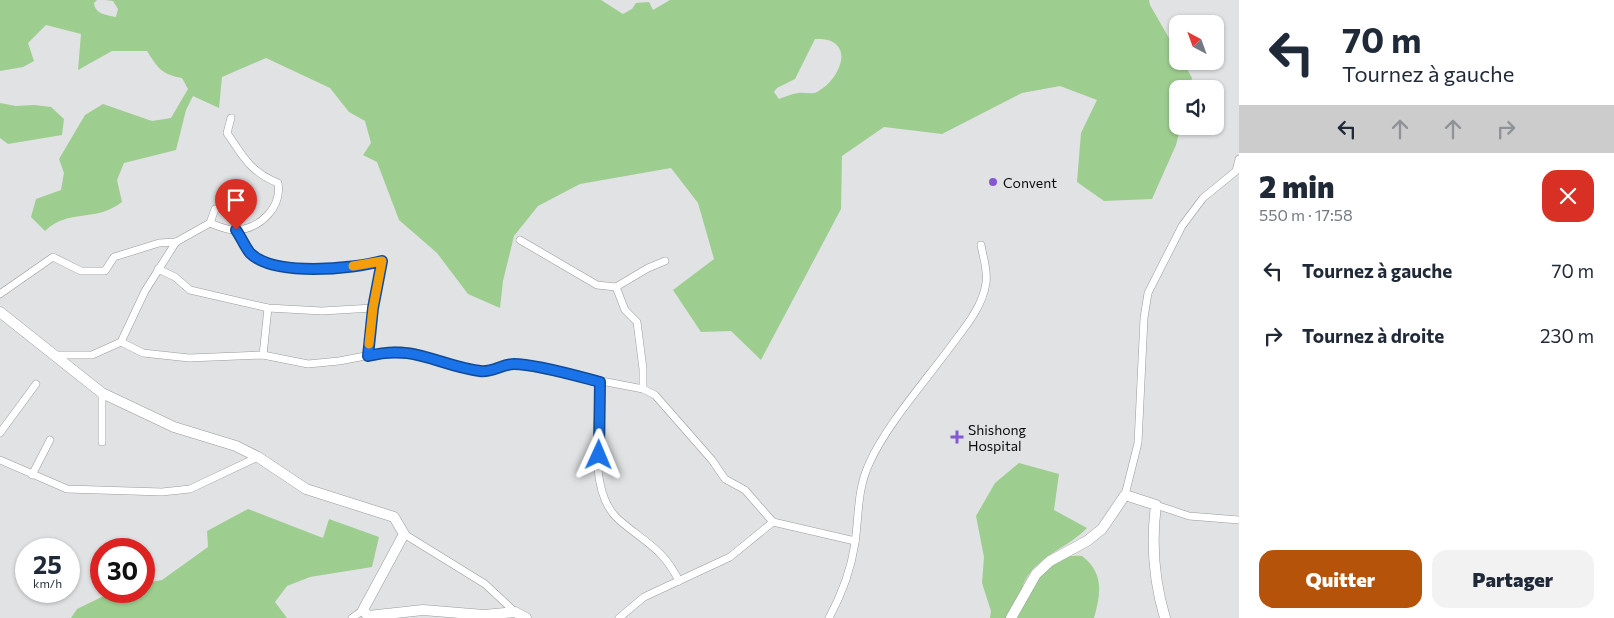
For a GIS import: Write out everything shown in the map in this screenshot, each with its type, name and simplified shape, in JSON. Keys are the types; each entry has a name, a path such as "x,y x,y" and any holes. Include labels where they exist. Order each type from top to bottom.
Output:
{"street":[{"path":"210,223 236,230 265,219 276,204 279,190 278,183 266,178 245,161 227,133 230,118"},
{"path":"1011,618 1036,574 1050,561 1087,541 1102,529 1125,495 1138,443 1144,318 1148,293 1182,226 1202,198 1236,171 1239,159"},
{"path":"0,294 53,257 81,271 105,271 114,257 159,243 176,242 210,223 215,209"},
{"path":"236,230 250,253 260,259 283,266 320,270 340,269 382,261 373,308 368,356"},
{"path":"520,240 597,285 616,287 665,260"},
{"path":"54,355 92,355 121,342 158,269 176,242"},
{"path":"829,618 842,594 855,542 857,504 869,464 885,435 965,328 984,295 986,269 981,245"},
{"path":"158,269 190,290 268,308 322,311 373,308"},
{"path":"616,287 625,310 637,322 644,368 643,389"},
{"path":"262,356 268,308"},
{"path":"0,312 102,393 174,428 236,446 258,457 306,489 394,516 404,534 485,584 515,612 526,618"},
{"path":"121,342 143,353 189,358 262,356 308,364 397,350 414,352 454,366 483,372 513,364 643,389 655,395 712,460 725,479 745,490 773,522 855,542"},
{"path":"600,382 598,473 601,491 616,517 661,552 671,564 679,581"},
{"path":"0,433 36,384"},
{"path":"102,393 102,442"},
{"path":"32,476 50,440"},
{"path":"0,460 32,476 67,489 172,491 190,489 258,457"},
{"path":"1125,495 1189,516 1239,520"},
{"path":"1156,505 1152,534 1153,558 1165,618"},
{"path":"619,618 644,597 730,557 773,522"},
{"path":"352,618 363,610 404,534"},
{"path":"363,610 368,616 423,610 465,616 515,612"}],"green space":[{"path":"0,0 97,0 94,3 96,10 105,15 116,17 118,9 113,1 105,0 601,0 623,14 632,9 636,3 649,2 653,10 670,0 1149,0 1169,38 1169,70 1188,70 1192,78 1192,80 1169,80 1169,135 1179,135 1152,199 1104,201 1077,182 1081,133 1097,100 1060,86 1022,93 942,134 884,127 842,156 841,209 761,360 731,331 701,332 673,290 714,259 698,203 671,168 580,184 538,206 514,236 503,281 500,308 468,294 437,253 399,220 377,162 363,155 371,143 365,121 349,112 330,88 266,58 222,77 219,108 193,96 186,110 176,150 124,163 117,180 122,202 102,212 63,220 45,231 31,217 36,199 61,190 64,173 59,159 85,115 103,104 152,121 171,118 188,89 182,78 161,69 147,51 112,51 78,70 81,34 46,25 28,43 34,61 23,67 0,71","holes":["815,39 828,40 837,45 841,51 841,60 833,78 826,86 817,92 795,93 779,99 774,92 777,88 795,79"]},
{"path":"0,103 16,106 34,105 51,107 64,119 62,135 8,144 0,138"},
{"path":"1019,463 1059,474 1054,510 1087,528 1035,567 1023,585 1028,593 1043,571 1056,561 1072,556 1082,556 1094,569 1099,584 1094,618 990,618 991,611 982,583 984,557 976,516 995,483"},
{"path":"248,509 323,538 329,519 379,537 372,567 310,577 287,586 275,602 287,618 71,618 77,609 90,603 155,603 155,581 162,580 208,547 207,531"}],"slow traffic":[{"path":"353,266 382,261 373,308 369,344"}],"place":[{"name":"Convent","path":"993,182"},
{"name":"Shishong Hospital","path":"957,437"}],"route":[{"path":"236,230 250,253 260,259 283,266 320,270 340,269 382,261 373,308 368,356 397,350 414,352 454,366 483,372 513,364 564,373 600,382 599,455"}]}
